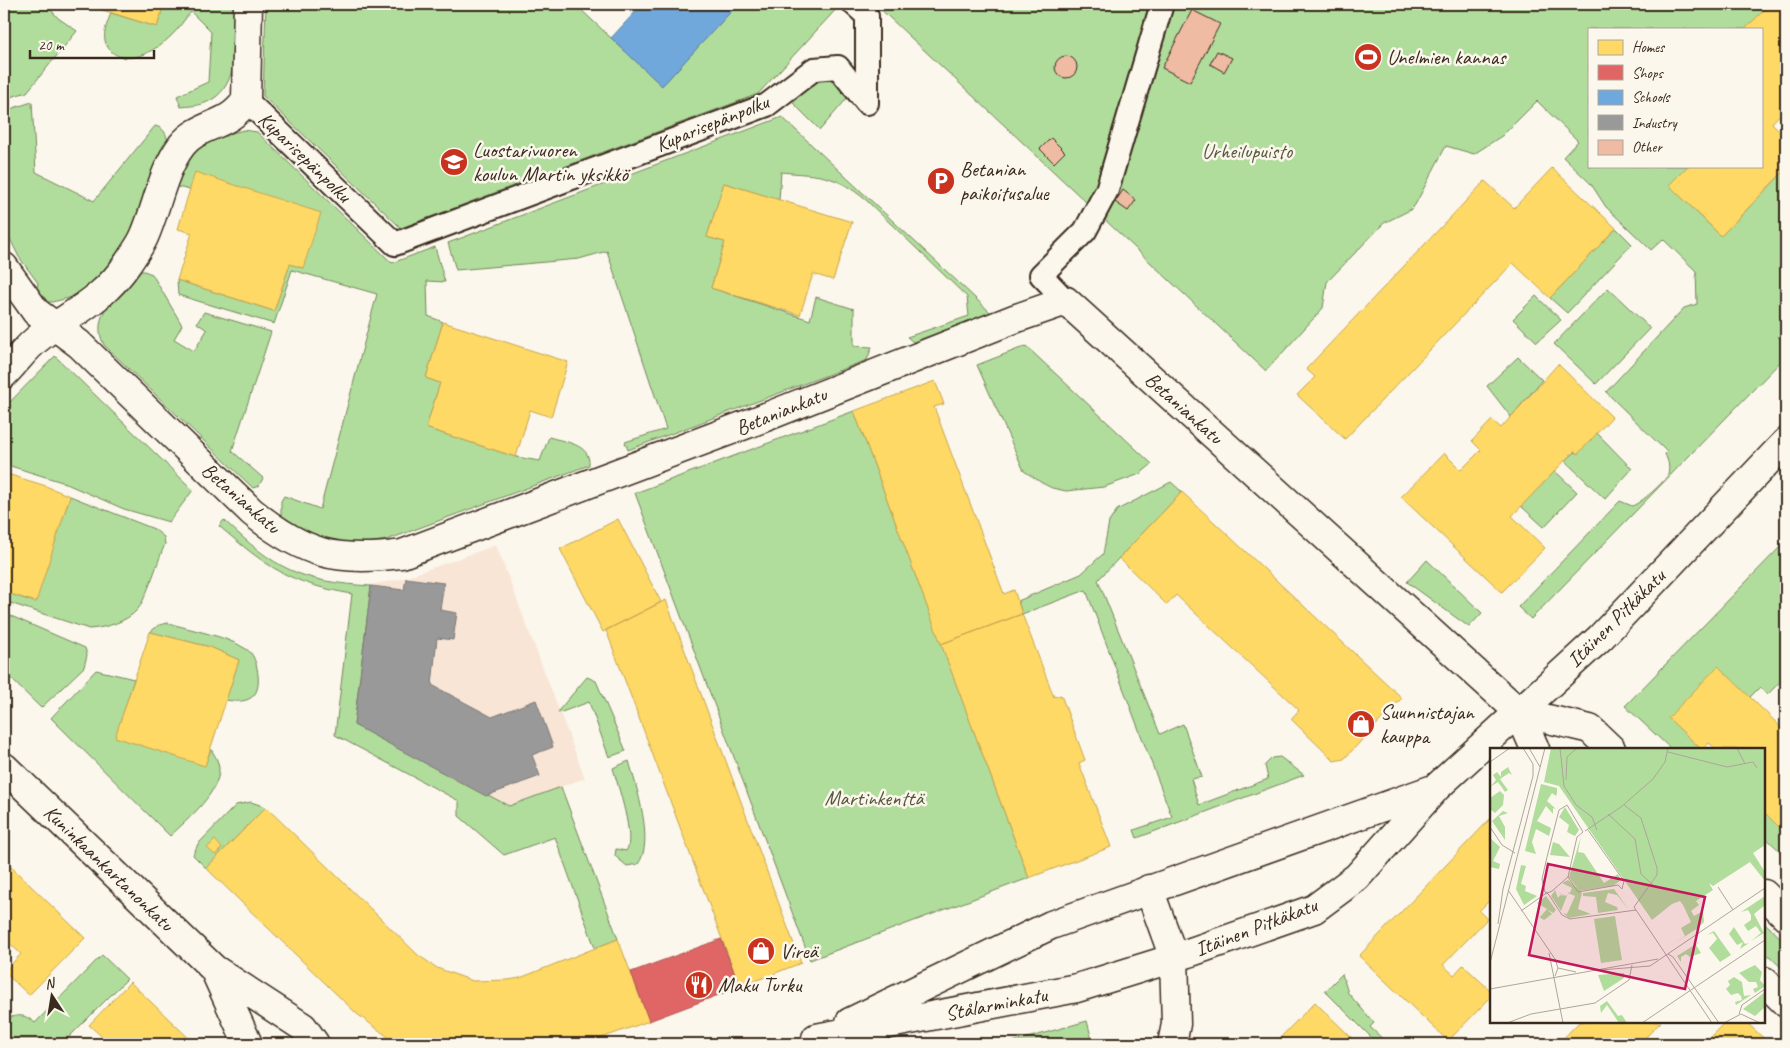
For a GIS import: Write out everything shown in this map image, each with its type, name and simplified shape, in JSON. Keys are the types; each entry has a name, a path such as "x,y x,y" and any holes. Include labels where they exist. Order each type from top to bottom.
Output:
{"street":[{"path":"4,374 39,337 85,309 103,294 127,265 144,238 173,159 183,144 202,130 229,119 240,110 246,100 248,4"},
{"name":"Betaniankatu","path":"4,267 36,312 79,344 252,512 271,527 314,550 338,557 366,559 402,554 653,460 1014,319 1066,301 1518,712 1535,748"},
{"name":"Itäinen Pitkäkatu","path":"1172,1044 1176,1024 1174,958 1314,909 1357,877 1437,787 1601,637 1786,442"},
{"name":"Betaniankatu","path":"1518,712 1590,729 1610,748"},
{"name":"Kuninkaankartanonkatu","path":"4,767 214,969 303,1028 315,1044"},
{"name":"Itäinen Pitkäkatu","path":"1149,889 1437,787"},
{"path":"1149,889 1174,958"},
{"name":"Stålarminkatu","path":"807,1041 1051,925 1149,889"},
{"path":"1765,895 1786,916"},
{"name":"Stålarminkatu","path":"807,1041 1077,988 1174,958"},
{"name":"Kuninkaankartanonkatu","path":"214,969 248,1044"},
{"path":"1765,982 1786,1003"}],"lane":[{"path":"1066,301 1041,274 1085,231 1107,190 1162,4"},
{"name":"Kuparisepänpolku","path":"246,100 394,244 767,105 814,69 838,67 868,103 861,10"}],"shaded area":[{"path":"496,545 585,778 485,815 335,735 353,585 369,585 401,579"}],"green space":[{"path":"4,4 46,4 58,18 77,31 27,92 4,99"},
{"path":"164,4 235,4 235,45 231,74 226,86 217,96 205,103 181,107 177,96 208,82 211,32 191,12 177,30 165,41 143,55 127,58 119,56 112,52 106,43 105,33 111,13 157,27"},
{"name":"Luostarivuoren koulun Martin yksikkö","path":"266,4 575,4 662,86 738,4 840,5 758,94 401,228 263,96"},
{"name":"Urheilupuisto","path":"875,4 1770,4 1746,28 1588,28 1588,168 1686,168 1669,185 1721,236 1786,169 1786,328 1778,337 1786,344 1786,356 1531,619 1518,607 1620,501 1632,506 1636,504 1647,497 1666,478 1669,468 1665,454 1667,452 1606,392 1684,308 1697,304 1696,271 1663,239 1651,250 1606,207 1591,184 1563,157 1578,141 1537,101 1503,135 1474,154 1446,146 1415,205 1410,210 1384,223 1327,282 1323,308 1266,371"},
{"path":"835,77 849,96 820,130 793,103 810,81"},
{"path":"32,102 36,172 94,201 155,126 164,131 168,142 130,237 113,263 82,295 52,302 45,302 36,291 38,283 19,257 4,227 4,111"},
{"path":"782,117 991,313 913,342 907,337 969,316 967,297 866,200 855,191 835,180 817,175 781,172 779,200 724,183 707,237 725,242 711,288 810,320 816,297 854,309 854,346 872,347 867,360 628,450 625,442 666,429 607,251 579,259 456,270 448,243"},
{"path":"244,130 257,132 392,263 435,247 445,282 427,281 428,316 443,322 426,378 440,383 426,428 516,457 540,461 549,437 581,448 589,458 589,465 384,541 356,543 317,536 292,524 281,515 281,501 284,496 320,509 377,294 292,270 274,324 178,295 177,280 274,311 290,264 303,268 190,190 173,186 194,150 216,137"},
{"path":"1616,228 1632,244 1567,313 1550,298"},
{"path":"135,271 144,271 152,274 182,325 174,339 194,351 207,330 197,323 204,312 271,332 232,451 263,478 259,486 253,488 104,345 100,334 100,324 103,315 114,296"},
{"path":"1608,288 1650,328 1596,384 1554,344"},
{"path":"1536,296 1561,320 1537,342 1513,319"},
{"path":"1026,346 1152,464 1140,474 1104,487 1066,491 1052,488 1024,471 977,365"},
{"path":"55,356 193,490 169,522 124,509 62,482 4,464 4,408"},
{"path":"1518,357 1542,380 1511,417 1487,386"},
{"name":"Martinkenttä","path":"854,411 1029,878 810,960 635,493"},
{"path":"1597,433 1632,469 1605,499 1565,461"},
{"path":"1555,471 1577,492 1544,527 1521,506"},
{"path":"1171,482 1182,492 1098,580 1160,734 1183,724 1202,777 1191,779 1199,805 1268,779 1265,765 1272,758 1280,757 1304,775 1137,838 1134,830 1172,817 1086,590 1022,614 1018,601 1081,574 1103,554 1109,522 1117,510"},
{"path":"70,496 154,529 164,537 165,544 141,604 133,614 115,624 89,629 4,601 4,592 35,602"},
{"path":"224,520 258,550 290,570 325,581 371,586 354,725 509,806 561,787 618,939 595,948 555,837 504,855 459,816 459,801 335,735 352,594 330,590 294,578 265,563 219,526"},
{"path":"1786,541 1786,676 1767,695 1760,687 1750,697 1669,718 1700,748 1670,748 1625,706"},
{"path":"1427,560 1482,613 1469,627 1407,582"},
{"path":"4,613 85,648 87,655 84,667 41,708 4,672"},
{"path":"168,623 229,640 248,651 254,660 258,677 257,691 253,696 243,701 226,700 239,660 210,647 150,632 159,625"},
{"path":"96,670 134,679 116,737 205,765 211,749 217,759 219,773 211,793 170,836 51,718"},
{"path":"587,677 596,681 626,751 609,757 589,702 559,713 559,710"},
{"path":"629,761 642,814 645,842 643,854 638,864 627,866 615,856 616,849 626,851 629,835 625,811 613,768"},
{"path":"251,802 266,807 206,868 193,855 198,844 236,805"},
{"path":"1765,813 1786,834 1786,851 1783,854 1765,837"},
{"path":"1765,923 1786,943 1786,972 1765,952"},
{"path":"102,955 127,979 62,1044 4,1044 4,1019 21,1016 35,1023"},
{"path":"1342,974 1348,993 1374,1023 1370,1027 1388,1044 1378,1044 1325,991"},
{"path":"1087,1021 1093,1044 1006,1044"}],"building: Homes":[{"path":"83,4 164,4 157,27"},
{"path":"1770,4 1786,4 1786,108 1772,123 1786,137 1786,169 1721,236 1669,185 1686,168 1762,168 1762,28 1746,28"},
{"path":"1552,168 1616,228 1550,298 1513,263 1345,439 1297,395 1315,377 1306,369 1485,181 1514,208"},
{"path":"195,172 321,213 303,268 290,264 274,311 177,280 192,233 178,229"},
{"path":"724,183 852,222 833,280 813,274 800,315 711,288 725,242 707,237"},
{"path":"443,322 568,362 551,417 530,410 516,457 426,428 440,383 426,378"},
{"path":"1558,364 1612,417 1578,454 1574,451 1512,516 1545,548 1502,592 1401,497 1444,453 1461,470 1481,450 1472,441 1492,420 1501,428"},
{"path":"935,381 944,404 934,407 1004,594 1014,590 1022,614 941,644 854,411"},
{"path":"4,473 43,485 70,496 36,602 4,592"},
{"path":"1182,492 1402,698 1344,759 1334,761 1291,719 1299,710 1176,595 1167,605 1119,558"},
{"path":"618,519 661,602 603,632 560,549"},
{"path":"666,600 801,963 740,987 606,630"},
{"path":"1022,614 1054,697 1061,695 1085,760 1079,763 1111,847 1029,878 941,644"},
{"path":"150,632 210,647 239,660 205,766 115,737"},
{"path":"1718,666 1786,732 1786,834 1765,813 1765,748 1715,748 1709,743 1705,748 1700,748 1668,718"},
{"path":"266,807 418,955 437,968 473,981 508,980 520,978 618,939 649,1021 585,1044 399,1044 395,1042 357,1014 206,868"},
{"path":"1490,819 1490,900 1479,911 1487,919 1443,965 1454,975 1463,965 1490,990 1490,998 1448,1041 1359,956"},
{"path":"215,840 222,848 215,855 207,848"},
{"path":"4,860 85,938 29,995 4,972 21,954 4,938"},
{"path":"130,982 195,1044 110,1044 89,1025"},
{"path":"1315,1002 1321,1008 1358,1044 1274,1044"},
{"path":"1578,1023 1660,1023 1639,1044 1558,1044"},
{"path":"1724,1023 1747,1023 1770,1044 1703,1044"}],"building: Shops":[{"path":"721,939 740,987 649,1021 631,972"}],"building: Schools":[{"path":"632,4 738,4 662,86 611,38 638,9"}],"building: Industry":[{"path":"406,578 444,583 440,610 457,613 453,640 437,638 432,685 492,717 536,700 553,747 532,755 540,776 486,796 354,725 371,586 404,590"}],"building: Other":[{"path":"1192,10 1220,24 1190,82 1162,68"},
{"path":"1217,51 1232,58 1224,72 1210,64"},
{"path":"1066,56 1074,59 1077,67 1074,75 1066,78 1058,75 1055,67 1058,59"},
{"path":"1051,138 1065,152 1054,163 1040,149"},
{"path":"1123,190 1136,200 1128,211 1115,202"}],"place":[{"name":"Unelmien kannas","path":"1368,57"},
{"name":"Luostarivuoren koulun Martin yksikkö","path":"454,162"},
{"name":"Betanian paikoitusalue","path":"941,181"},
{"name":"Suunnistajan kauppa","path":"1361,724"},
{"name":"Vireä","path":"761,951"},
{"name":"Maku Turku","path":"699,985"}]}
